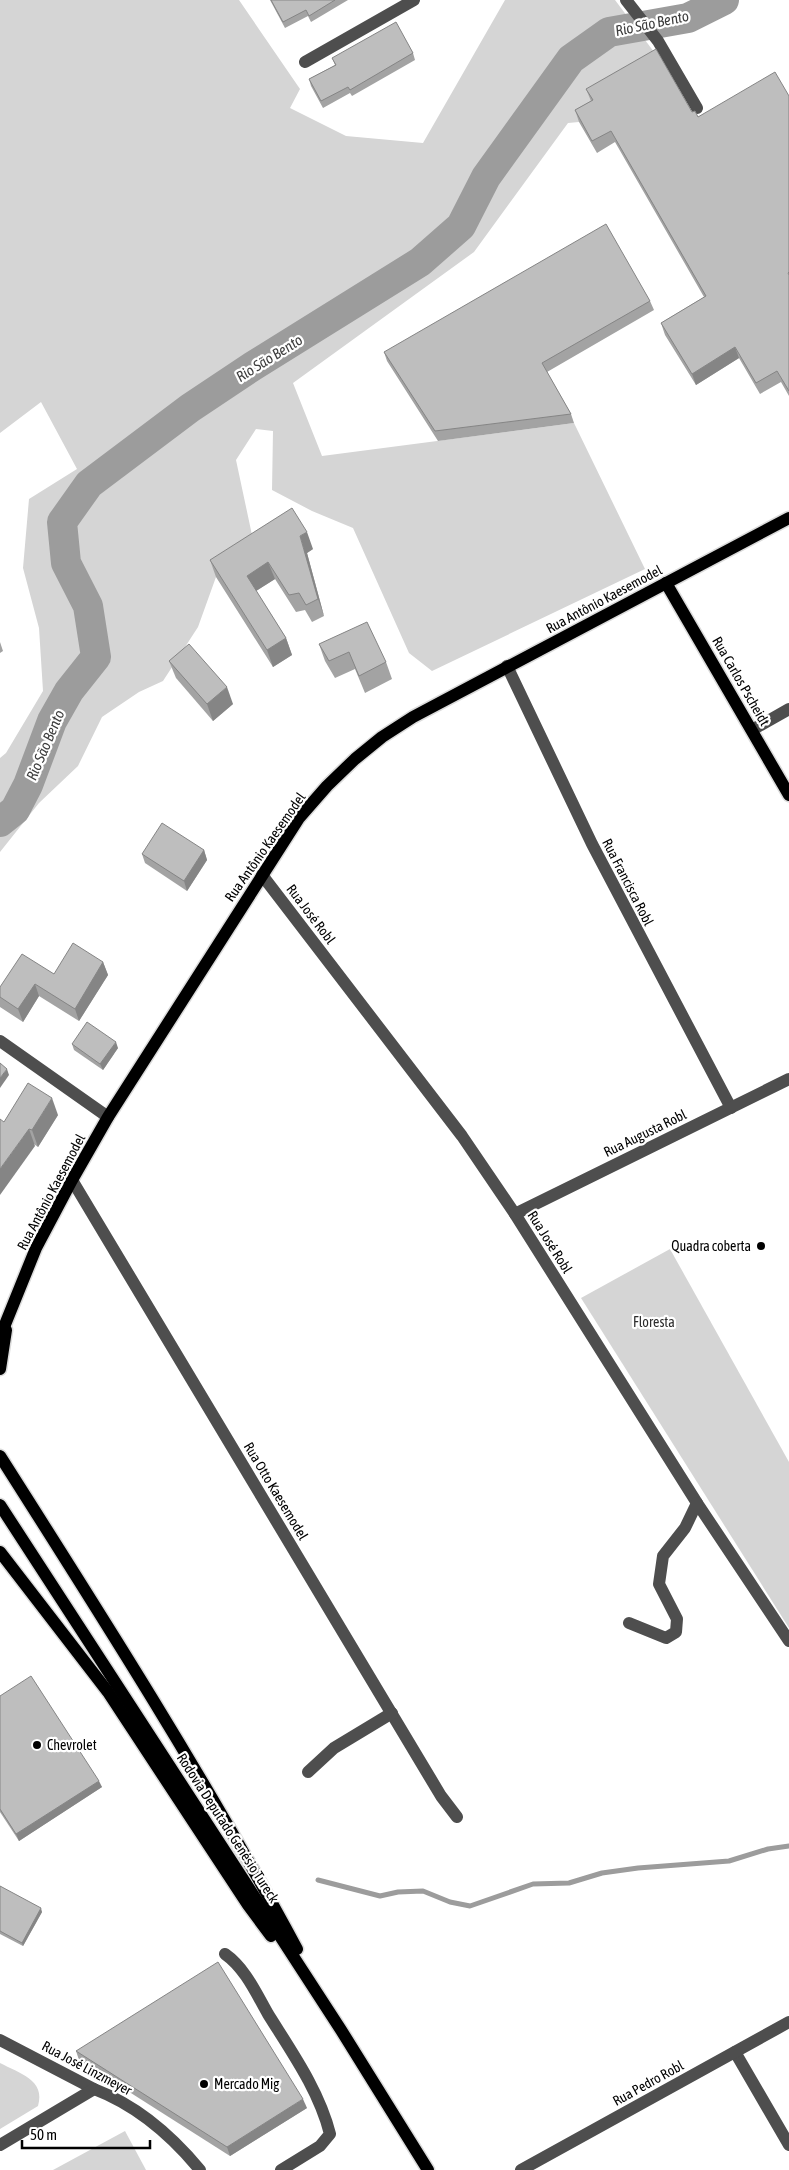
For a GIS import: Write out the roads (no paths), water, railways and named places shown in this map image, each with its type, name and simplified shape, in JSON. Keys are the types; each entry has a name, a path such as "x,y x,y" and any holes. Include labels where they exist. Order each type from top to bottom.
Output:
{"main road":[{"name":"Rua Antônio Kaesemodel","path":"0,1337 36,1248 108,1117 299,818 327,786 382,737 413,717 789,518"},
{"name":"Rua Carlos Pscheidt","path":"666,583 789,795"},
{"name":"Rua Antônio Kaesemodel","path":"0,1369 9,1313"},
{"path":"0,1326 9,1313"},
{"path":"0,1456 141,1678 264,1887 341,2030"},
{"name":"Rodovia Deputado Genésio Tureck","path":"0,1505 341,2030 427,2168"},
{"path":"2,1556 108,1692 248,1905 341,2030"}],"street":[{"path":"305,62 414,0"},
{"path":"626,0 658,41 697,108"},
{"name":"Rua Francisca Robl","path":"507,666 592,844 731,1108"},
{"path":"752,730 789,710"},
{"name":"Rua José Robl","path":"262,874 462,1136 515,1214 698,1503 789,1641"},
{"path":"0,1041 108,1117"},
{"name":"Rua Augusta Robl","path":"515,1214 789,1079"},
{"name":"Rua Otto Kaesemodel","path":"72,1180 441,1796 457,1817"},
{"path":"628,1623 666,1638 676,1632 677,1619 659,1584 663,1556 685,1528 698,1503"},
{"path":"308,1772 334,1748 392,1713"},
{"path":"225,1954 235,1961 300,2066 325,2116 330,2134 320,2146 281,2170"},
{"name":"Rua Pedro Robl","path":"521,2170 789,2022"},
{"name":"Rua José Linzmeyer","path":"0,2040 109,2095 164,2132 200,2170"},
{"path":"735,2052 789,2145"},
{"path":"0,2145 94,2089"}],"waterway":[{"name":"Rio São Bento","path":"0,822 15,810 28,785 52,721 69,691 96,657 88,606 66,563 62,522 89,484 190,408 253,366 420,262 461,226 486,177 571,59 609,32 688,18 724,0"},
{"path":"318,1880 380,1896 398,1892 423,1891 450,1902 470,1906 533,1884 569,1883 602,1873 638,1868 729,1861 768,1849 789,1846"}],"place":[{"name":"Quadra coberta","path":"761,1246"},
{"name":"Chevrolet","path":"37,1745"},
{"name":"Mercado Mig","path":"204,2084"}],"park label":[{"name":"Floresta","path":"654,1322"}]}
